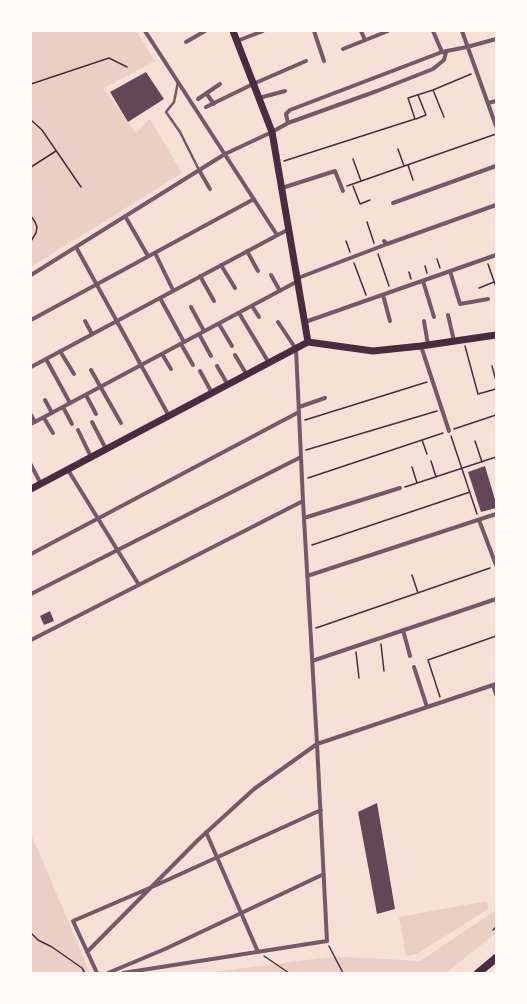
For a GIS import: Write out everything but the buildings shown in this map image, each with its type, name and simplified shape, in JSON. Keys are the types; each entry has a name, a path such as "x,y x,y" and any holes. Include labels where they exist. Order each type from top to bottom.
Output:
{"highway":[{"path":"478,973 496,958"}],"main road":[{"path":"233,31 272,132 308,342"},
{"path":"31,489 308,342 373,351 425,346 496,335"}],"street":[{"path":"145,31 278,235"},
{"path":"186,42 205,31"},
{"path":"237,41 263,31"},
{"path":"314,31 324,61"},
{"path":"361,31 365,40"},
{"path":"343,49 388,31"},
{"path":"31,275 225,154 288,123 438,66 444,60 444,52 433,31"},
{"path":"462,31 496,126"},
{"path":"288,123 286,114 290,110 444,52 496,39"},
{"path":"206,108 253,84 306,61"},
{"path":"198,99 220,84"},
{"path":"259,98 285,90"},
{"path":"206,93 214,104"},
{"path":"488,104 496,101"},
{"path":"393,203 496,166"},
{"path":"199,170 210,188"},
{"path":"282,188 335,171 342,189"},
{"path":"31,320 254,199"},
{"path":"31,415 33,423 44,418 298,280 376,249 385,242 496,205"},
{"path":"125,216 148,256"},
{"path":"31,367 289,228"},
{"path":"76,247 169,416"},
{"path":"246,251 258,271"},
{"path":"155,253 173,290"},
{"path":"305,322 496,255"},
{"path":"221,265 235,288"},
{"path":"450,271 460,304 488,299"},
{"path":"271,275 280,291"},
{"path":"200,276 214,301"},
{"path":"424,281 434,317"},
{"path":"383,295 390,321"},
{"path":"160,298 193,365"},
{"path":"191,306 204,332"},
{"path":"252,306 259,317"},
{"path":"239,313 269,363"},
{"path":"448,315 454,341"},
{"path":"85,321 92,334"},
{"path":"424,321 425,346 432,380 449,431"},
{"path":"123,973 327,941 321,810 302,500 296,349 278,322"},
{"path":"219,324 232,346"},
{"path":"199,334 212,356"},
{"path":"60,351 74,374"},
{"path":"162,354 171,369"},
{"path":"235,355 247,375"},
{"path":"46,359 70,403"},
{"path":"217,366 228,385"},
{"path":"91,370 120,423"},
{"path":"200,371 212,393"},
{"path":"86,395 96,414"},
{"path":"299,407 325,398"},
{"path":"45,400 52,413"},
{"path":"63,407 72,424"},
{"path":"31,554 299,412"},
{"path":"44,418 53,433"},
{"path":"92,422 106,450"},
{"path":"78,430 92,457"},
{"path":"31,594 301,457"},
{"path":"31,464 42,484"},
{"path":"68,470 139,585"},
{"path":"304,518 400,488"},
{"path":"31,640 302,500"},
{"path":"307,576 496,514"},
{"path":"479,520 495,559 496,566"},
{"path":"312,661 496,599"},
{"path":"403,630 410,656"},
{"path":"414,667 427,707"},
{"path":"88,952 206,832 254,789 317,744 494,685 496,694"},
{"path":"97,973 73,920 321,810"},
{"path":"206,832 242,912 258,952"},
{"path":"108,973 165,949 324,874"}],"lane":[{"path":"178,82 174,102 166,112 180,132 199,170"}],"path":[{"path":"31,84 109,58 127,66"},
{"path":"415,119 408,98 433,90 477,72"},
{"path":"433,90 444,117"},
{"path":"278,163 426,115 418,95"},
{"path":"31,120 42,130 81,187"},
{"path":"342,189 496,134"},
{"path":"398,149 404,167"},
{"path":"31,167 56,151"},
{"path":"353,159 361,182"},
{"path":"408,166 413,180"},
{"path":"353,185 360,204 370,200"},
{"path":"31,216 36,222 37,227 36,233 31,241"},
{"path":"367,222 391,292"},
{"path":"346,241 368,300"},
{"path":"437,259 442,274"},
{"path":"486,259 496,287"},
{"path":"479,288 494,282"},
{"path":"463,340 478,394 496,389"},
{"path":"492,366 496,381"},
{"path":"299,422 432,380"},
{"path":"300,451 442,409"},
{"path":"302,480 496,415"},
{"path":"449,431 479,520"},
{"path":"422,440 427,454"},
{"path":"475,441 482,462"},
{"path":"400,488 496,457"},
{"path":"431,461 436,477"},
{"path":"412,467 417,483"},
{"path":"305,547 470,492"},
{"path":"310,630 496,566"},
{"path":"412,574 418,593"},
{"path":"442,702 428,660 496,636"},
{"path":"380,638 384,670"},
{"path":"356,646 359,678"},
{"path":"493,930 496,927"},
{"path":"31,933 38,940 52,947 82,968 85,973"},
{"path":"327,941 343,973"},
{"path":"258,952 289,973"}],"shaded area":[{"path":"31,31 136,31 155,61 104,88 136,133 150,119 182,173 31,267"},
{"path":"31,835 39,852 90,973 31,973"},
{"path":"487,901 488,909 417,954 406,956 399,917"},
{"path":"496,910 496,933 446,973 205,973 330,957 420,961"}]}
